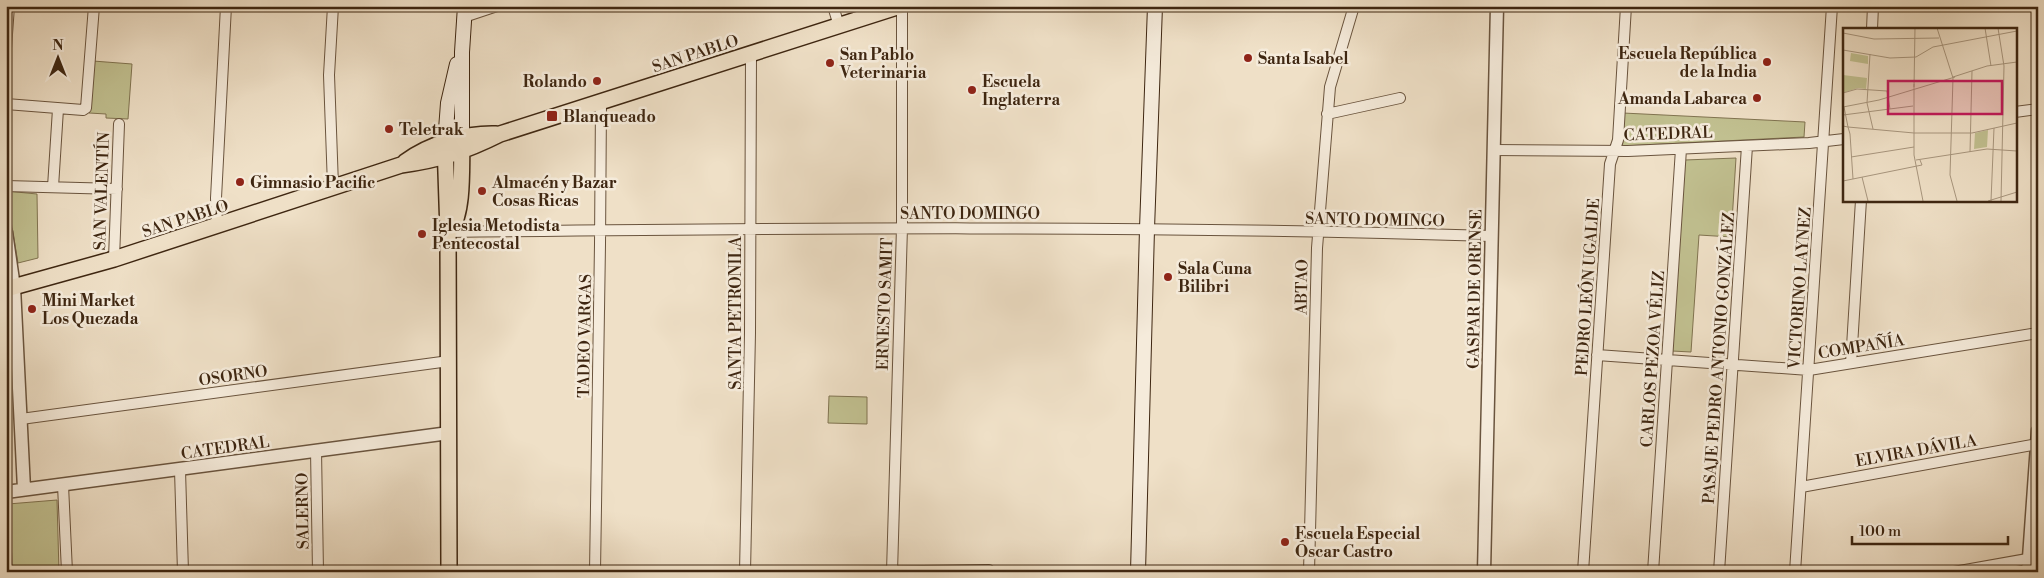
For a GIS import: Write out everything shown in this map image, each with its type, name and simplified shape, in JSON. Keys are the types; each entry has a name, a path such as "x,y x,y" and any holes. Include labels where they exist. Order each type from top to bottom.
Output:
{"main road":[{"name":"SAN PABLO","path":"10,288 114,259 445,150 901,6"},
{"path":"1138,572 1155,6"},
{"path":"448,232 454,224 458,210 462,145 462,52 465,12"},
{"path":"449,572 448,232 445,150 448,103 462,52"}],"street":[{"path":"6,48 9,6"},
{"path":"6,104 58,109 84,110 86,108 94,6"},
{"path":"217,226 216,198 226,6"},
{"path":"333,6 329,75 334,186"},
{"path":"465,12 498,6"},
{"path":"833,6 839,26"},
{"name":"ERNESTO SAMIT","path":"892,571 902,227 901,6"},
{"name":"ABTAO","path":"1310,572 1317,248 1327,114 1332,79 1354,6"},
{"name":"GASPAR DE ORENSE","path":"1484,572 1497,6"},
{"name":"PEDRO LEÓN UGALDE","path":"1583,572 1610,164 1618,140 1626,6"},
{"name":"VICTORINO LAYNEZ","path":"1795,572 1832,6"},
{"path":"1872,28 1874,6"},
{"name":"SANTA PETRONILA","path":"745,572 749,419 751,54"},
{"path":"1327,114 1400,98"},
{"name":"TADEO VARGAS","path":"595,572 601,102"},
{"path":"53,187 58,109"},
{"path":"2016,112 2038,109"},
{"name":"SAN VALENTÍN","path":"114,259 119,124"},
{"name":"CATEDRAL","path":"1493,150 1614,152 1843,139"},
{"name":"PASAJE PEDRO ANTONIO GONZÁLEZ","path":"1719,572 1747,146"},
{"name":"CARLOS PEZOA VÉLIZ","path":"1653,572 1681,149"},
{"path":"6,186 117,189"},
{"path":"1851,363 1861,201"},
{"name":"SANTO DOMINGO","path":"448,232 902,227 1147,229 1491,236"},
{"path":"6,232 21,419 24,489"},
{"name":"COMPAÑÍA","path":"1597,355 1809,370 2038,333"},
{"name":"OSORNO","path":"21,419 449,361"},
{"name":"CATEDRAL","path":"6,492 449,433"},
{"path":"2028,572 2034,558 2037,438"},
{"name":"ELVIRA DÁVILA","path":"1801,486 2037,438"},
{"name":"SALERNO","path":"316,450 318,572"},
{"path":"180,470 183,572"},
{"path":"63,485 67,572"},
{"path":"1954,572 2034,558"},
{"path":"857,572 989,570"}],"shaded area":[{"path":"93,61 132,64 128,119 106,118 106,114 89,113"},
{"path":"1623,113 1805,122 1804,137 1622,146"},
{"path":"1736,158 1731,237 1699,235 1691,352 1672,351 1685,160"},
{"path":"6,191 37,194 38,258 18,263"},
{"path":"829,396 867,397 867,424 828,423"},
{"path":"57,500 59,572 13,572 8,504"}],"place":[{"name":"Santa Isabel","path":"1248,58"},
{"name":"Escuela República de la India","path":"1767,62"},
{"name":"San Pablo Veterinaria","path":"830,63"},
{"name":"Rolando","path":"597,81"},
{"name":"Escuela Inglaterra","path":"972,90"},
{"name":"Amanda Labarca","path":"1757,98"},
{"name":"Blanqueado","path":"552,116"},
{"name":"Teletrak","path":"389,129"},
{"name":"Gimnasio Pacific","path":"240,182"},
{"name":"Almacén y Bazar Cosas Ricas","path":"482,191"},
{"name":"Iglesia Metodista Pentecostal","path":"422,234"},
{"name":"Sala Cuna Bilibri","path":"1168,277"},
{"name":"Mini Market Los Quezada","path":"32,309"},
{"name":"Escuela Especial Óscar Castro","path":"1285,542"}]}
